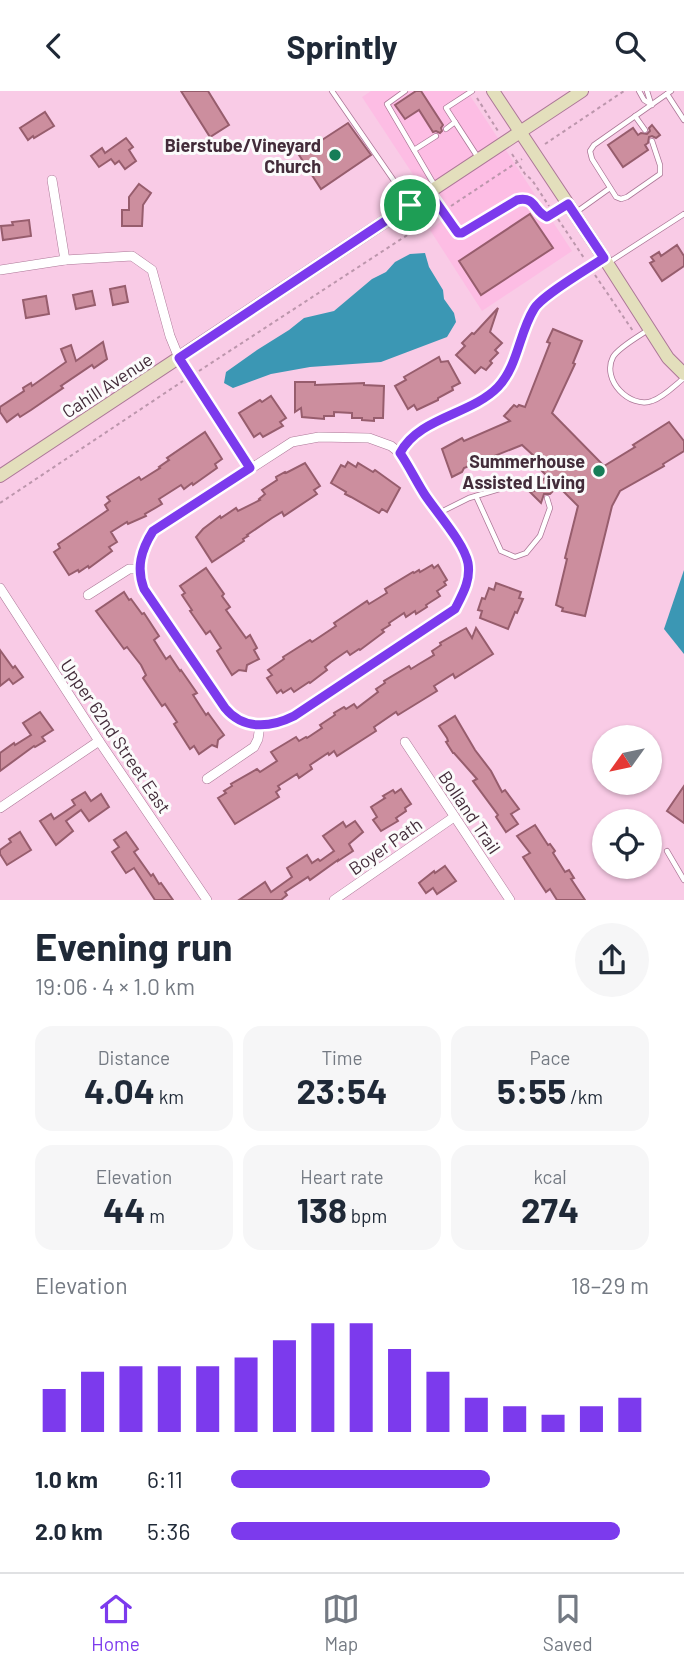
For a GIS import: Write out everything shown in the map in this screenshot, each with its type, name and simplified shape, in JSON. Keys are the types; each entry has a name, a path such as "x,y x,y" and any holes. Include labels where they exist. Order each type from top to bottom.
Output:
{"street":[{"name":"Cahill Avenue","path":"0,475 582,91"},
{"path":"496,92 668,358 684,376"},
{"path":"52,180 65,260"},
{"path":"0,270 65,260 132,256 152,270 170,337 179,358 250,468"},
{"path":"400,453 416,434 488,395 499,386 511,367 521,336 536,305 606,261"},
{"path":"319,437 369,438 391,446 400,453 463,548 468,564 465,593 455,609 294,716 273,725 250,725 229,713 144,589 140,577 141,558 153,531 250,468 292,442 319,437"},
{"path":"88,595 129,569 140,569"},
{"name":"Upper 62nd Street East","path":"0,588 207,900"},
{"path":"207,779 254,747 260,725"},
{"path":"0,808 99,741"},
{"name":"Bolland Trail","path":"405,742 510,900"},
{"name":"Boyer Path","path":"334,900 454,817"}],"lane":[{"path":"332,91 410,205"},
{"path":"405,91 387,104 414,150 443,212 458,233 517,200 532,202 540,214 547,217 610,188"},
{"path":"472,91 446,108 479,159"},
{"path":"639,91 644,100 652,105"},
{"path":"647,91 652,105"},
{"path":"652,141 660,165 660,174 621,199 616,197 592,159 590,151 594,145 669,92 684,120"},
{"path":"635,116 645,130"},
{"path":"446,129 455,122"},
{"path":"414,150 436,136"},
{"path":"606,261 684,214"},
{"path":"649,329 613,358 611,378 618,390 639,402 652,401 684,376"},
{"path":"438,513 476,496 506,487 535,487"},
{"path":"476,496 501,551 515,557 526,553 540,536 550,508 547,498"},
{"path":"667,851 684,880"}],"path":[{"path":"0,503 624,91"}],"shaded area":[{"path":"371,91 467,91 572,251 482,311 430,230 443,220 362,97"}],"water":[{"path":"425,253 429,267 443,290 444,299 454,313 456,322 447,337 381,362 310,367 271,374 233,388 224,383 226,372 304,318 334,311 372,279 386,272 395,262 410,254"},
{"path":"684,570 684,654 664,629"}],"building":[{"path":"181,91 208,91 229,125 210,137"},
{"path":"416,91 421,91 443,125 440,133 433,132 419,110 405,119 395,105"},
{"path":"45,112 54,126 28,140 20,128"},
{"name":"Bierstube/Vineyard Church","path":"348,123 371,155 321,189 299,155"},
{"path":"652,125 660,135 656,138 649,137 645,145 648,150 623,167 608,145 633,128 638,135 647,134"},
{"path":"126,138 133,147 129,150 136,161 125,169 119,161 115,164 111,159 99,167 91,156 102,148 105,153"},
{"path":"139,184 151,193 143,205 142,226 122,226 122,210 129,210 129,197"},
{"path":"530,214 553,248 481,295 459,261"},
{"path":"29,220 31,236 3,240 1,226"},
{"path":"677,245 684,256 684,266 662,281 650,263 654,261 651,257 659,252 661,256"},
{"path":"125,286 128,302 113,305 110,289"},
{"path":"92,291 95,305 76,309 73,295"},
{"path":"46,296 49,314 26,318 23,300"},
{"path":"498,308 490,332 502,343 495,350 498,353 486,370 481,367 475,373 456,355 465,346 462,343"},
{"name":"Summerhouse Assisted Living","path":"553,329 582,341 573,363 575,364 552,413 604,466 669,422 684,441 684,451 663,464 664,466 620,491 612,506 585,616 562,611 563,608 556,605 578,506 558,486 550,494 544,494 541,503 530,492 539,490 539,484 547,476 532,457 534,456 522,445 464,468 452,477 442,449 462,438 464,441 510,421 504,416 514,405 525,407"},
{"path":"103,342 107,359 94,368 92,365 31,410 20,417 18,414 7,422 0,412 0,407 24,391 23,388 31,383 32,386 66,362 61,349 71,345 76,361"},
{"path":"439,357 441,362 448,361 460,383 438,400 417,410 414,405 408,409 395,386 406,380 404,377"},
{"path":"295,382 384,386 383,418 374,418 374,421 362,420 352,418 352,413 334,412 334,416 324,416 324,419 302,417 301,408 295,412"},
{"path":"271,396 286,418 280,422 283,426 263,437 260,433 254,437 239,413"},
{"path":"205,432 222,459 215,464 217,468 193,485 192,483 184,489 181,485 159,499 162,504 145,514 146,516 128,524 127,522 111,532 117,542 109,547 112,551 89,568 88,566 69,575 54,552 60,548 58,544 108,510 105,505 110,501 107,497 139,477 141,480 160,468 169,460 167,458"},
{"path":"348,462 356,467 358,463 373,472 375,470 400,488 387,512 382,509 379,513 331,483 341,465 345,467"},
{"path":"305,463 320,486 314,490 317,494 284,516 282,512 272,518 212,562 196,537 203,529 220,516 221,518 236,508 238,511 260,500 265,494 262,490 277,480 276,477"},
{"path":"432,565 434,568 438,565 447,580 444,582 446,585 437,591 440,596 426,605 427,607 406,617 404,613 360,650 350,655 347,651 331,662 325,667 327,670 310,683 294,692 291,688 277,693 267,678 272,675 268,670 284,659 283,657 336,626 334,623 367,601 369,604 387,593 385,589 413,572 420,572"},
{"path":"206,568 224,594 222,596 230,607 226,610 246,638 250,635 257,648 254,650 259,659 247,665 246,671 239,670 232,675 217,651 221,648 210,631 206,634 182,595 185,593 180,586"},
{"path":"496,583 521,592 519,598 523,599 508,629 480,618 482,611 478,610 482,598 485,599 489,588 494,590"},
{"path":"124,592 142,614 144,613 159,636 154,640 166,659 170,656 181,670 197,693 193,695 206,715 208,713 224,735 218,740 217,747 212,745 199,754 194,746 190,749 174,724 177,722 143,678 146,675 141,665 127,647 124,649 96,611"},
{"path":"466,628 472,638 476,628 493,654 455,678 453,674 434,686 437,691 398,715 396,712 374,727 376,731 337,756 334,751 329,755 328,753 310,765 312,769 299,778 297,774 278,786 280,789 276,792 279,797 235,824 218,798 226,793 224,791 232,786 231,784 257,769 260,772 277,761 271,752 296,737 299,741 307,738 322,728 320,725 335,715 334,713 354,704 357,708 378,692 376,689 385,683 384,681 434,655 432,651 441,645 440,643"},
{"path":"0,650 23,677 13,684 9,679 0,686"},
{"path":"40,712 53,730 42,737 45,741 0,771 0,753 31,735 23,723"},
{"path":"455,716 502,792 505,790 519,809 511,814 518,824 506,832 496,817 498,815 473,781 477,779 446,742 447,738 439,726"},
{"path":"684,786 684,823 667,811"},
{"path":"401,789 411,804 396,818 398,821 381,831 373,820 377,817 371,807 393,790 395,793"},
{"path":"85,792 91,801 101,794 109,807 89,821 81,810 66,821 73,831 56,845 40,821 51,814 54,819 75,805 72,800"},
{"path":"355,821 363,832 349,844 353,851 310,880 308,877 285,892 287,895 281,900 239,900 265,882 271,892 292,877 287,868 307,855 312,863 318,859 320,861 334,851 323,836 343,822 346,827"},
{"path":"535,825 555,851 553,853 565,872 569,870 574,878 571,879 585,900 557,900 550,889 546,892 523,857 530,853 517,836"},
{"path":"20,832 31,850 7,865 0,850 11,842 9,839"},
{"path":"126,832 138,849 134,852 173,900 155,900 134,868 126,873 112,852 119,847 114,840"},
{"path":"445,866 456,881 437,894 433,888 426,893 419,883"}],"place":[{"name":"Bierstube/Vineyard Church","path":"335,155"},
{"name":"Summerhouse Assisted Living","path":"599,471"}],"route":[{"path":"429,192 458,233 462,233 517,200 532,202 540,214 547,217 568,204 604,258 536,305 521,336 511,367 499,386 488,395 416,434 400,453 463,548 468,564 467,580 465,593 455,609 294,716 273,725 250,725 225,708 144,589 140,577 141,558 153,531 250,468 179,358 410,205 429,192"}]}
